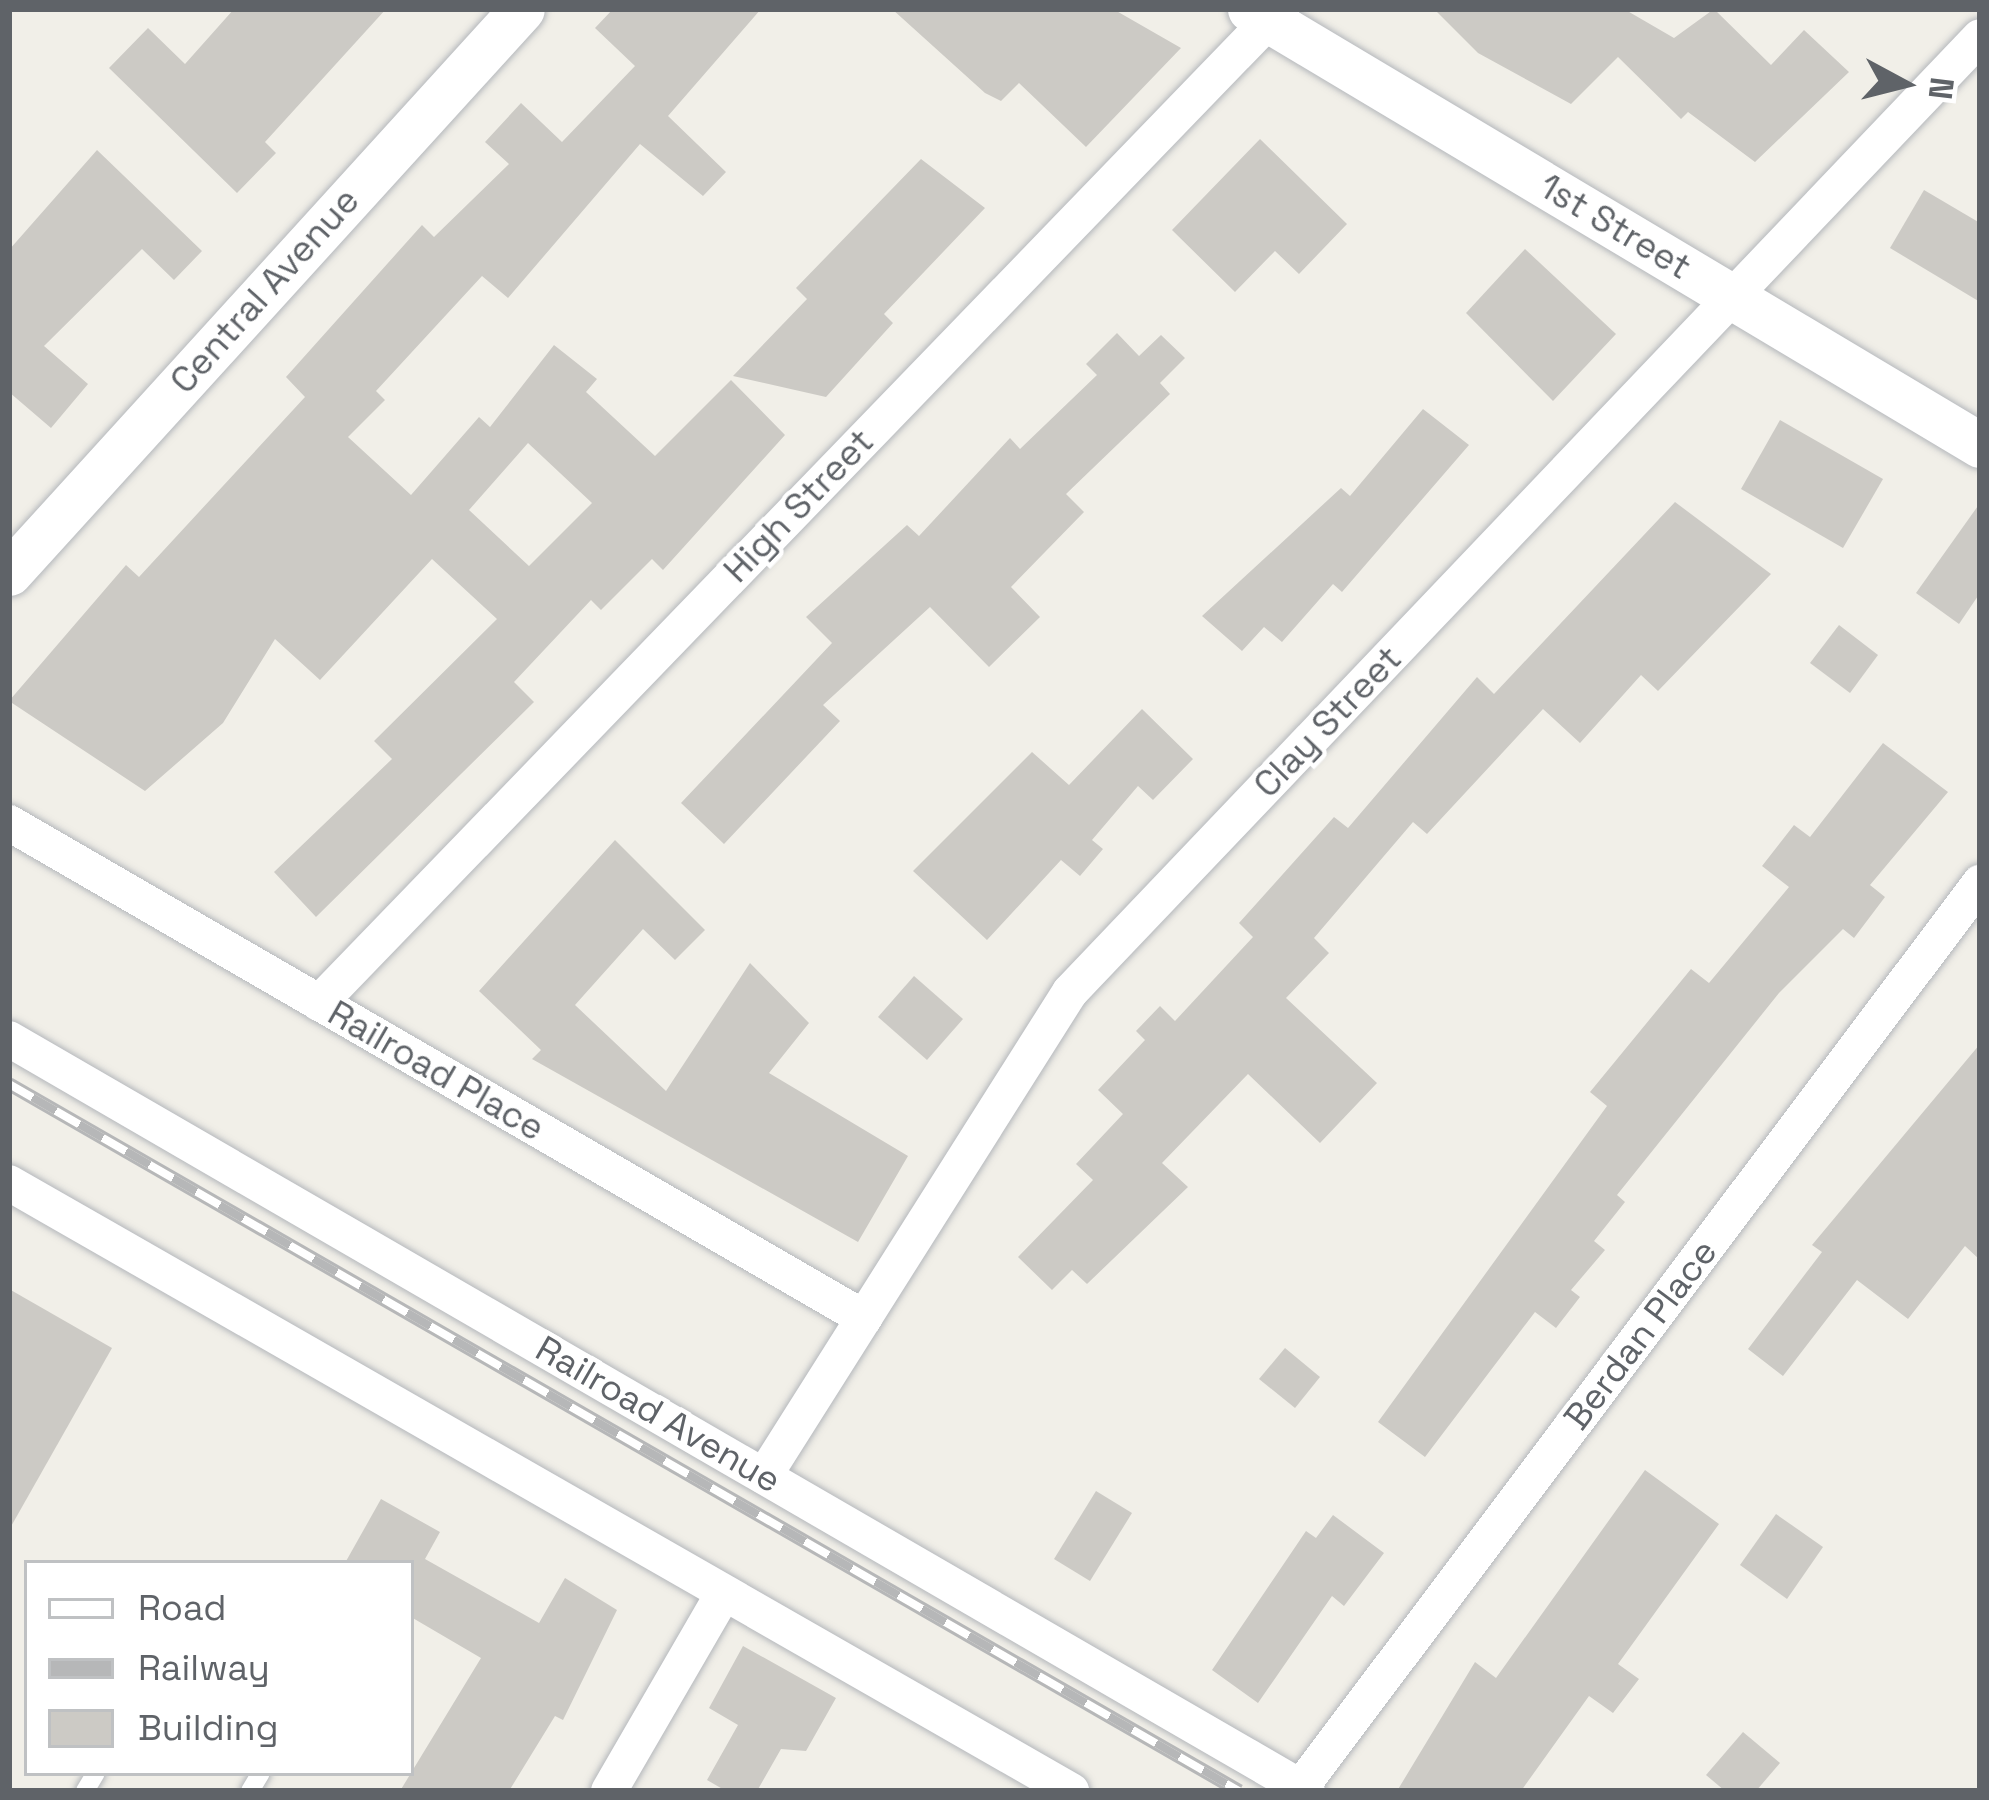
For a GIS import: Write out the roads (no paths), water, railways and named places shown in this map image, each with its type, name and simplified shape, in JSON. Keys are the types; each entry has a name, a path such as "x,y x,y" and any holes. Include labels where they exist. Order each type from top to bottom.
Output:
{"street":[{"name":"Central Avenue","path":"9,573 522,9"},
{"name":"1st Street","path":"1266,13 1980,445"},
{"name":"High Street","path":"319,1003 1266,13"},
{"name":"Clay Street","path":"764,1476 1070,992 1980,37"},
{"name":"Railroad Place","path":"9,823 864,1318"},
{"name":"Berdan Place","path":"1304,1789 1980,883"},
{"name":"Railroad Avenue","path":"9,1039 1304,1789"},
{"path":"9,1183 1071,1791"},
{"path":"610,1791 724,1593"}],"railway":[{"path":"9,1084 1239,1791"}]}
